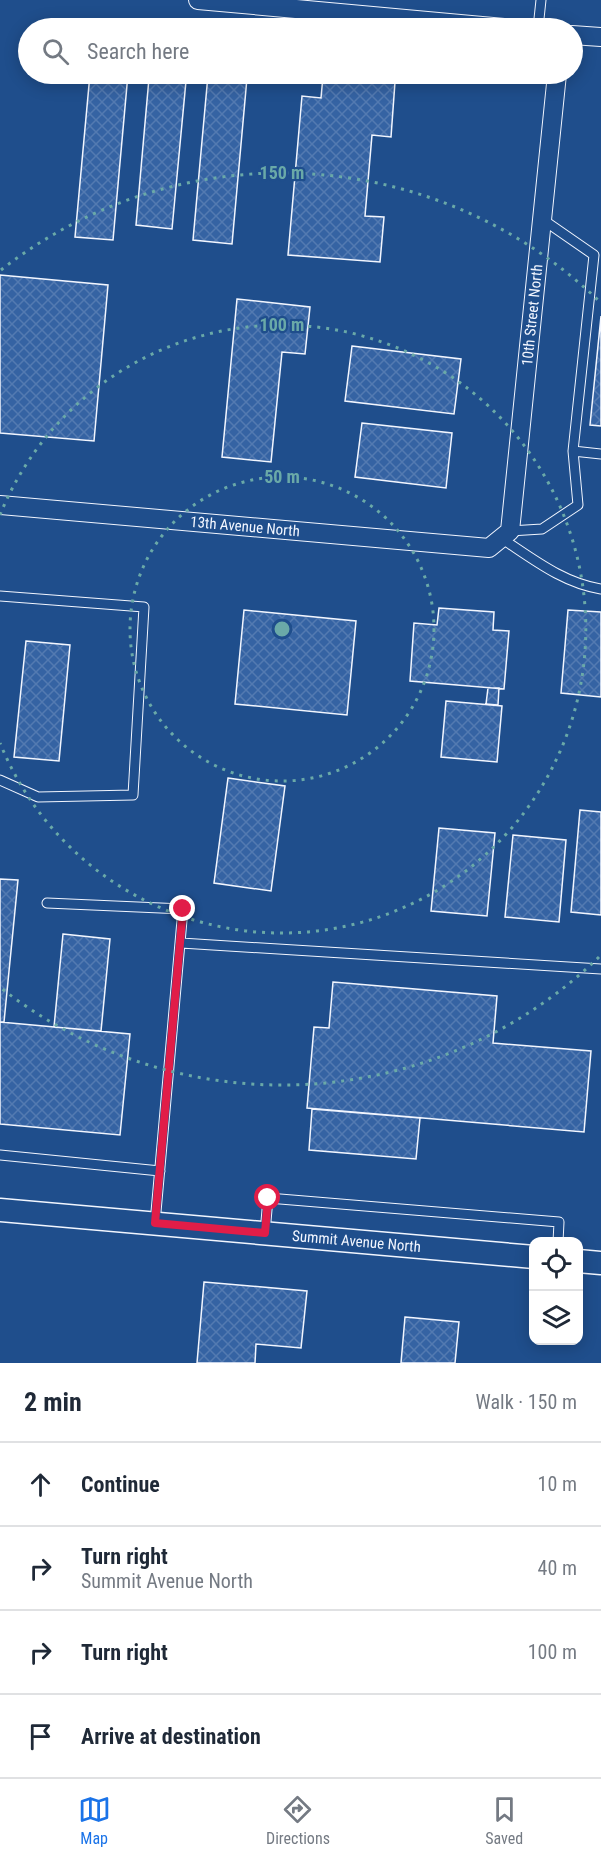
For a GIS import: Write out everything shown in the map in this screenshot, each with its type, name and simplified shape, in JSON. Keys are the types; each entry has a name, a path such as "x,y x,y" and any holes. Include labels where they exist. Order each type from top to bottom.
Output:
{"street":[{"path":"198,0 395,18"},
{"path":"583,36 601,37"},
{"name":"10th Street North","path":"500,539 542,219 556,84"},
{"name":"13th Avenue North","path":"0,506 500,539"},
{"name":"Summit Avenue North","path":"0,1210 529,1257"},
{"path":"583,1261 601,1263"}],"lane":[{"path":"539,18 541,0"},
{"path":"500,539 542,529 578,505 573,451 598,255 542,219"},
{"path":"573,451 601,454"},
{"path":"500,539 581,586 601,589"},
{"path":"0,596 144,607 133,795 38,797 0,780"},
{"path":"47,903 183,909 155,1223"},
{"path":"181,943 601,969"},
{"path":"0,1155 160,1171"},
{"path":"265,1233 268,1198 560,1222 558,1237"}],"building":[{"path":"89,84 127,84 113,240 75,237"},
{"path":"148,84 186,84 172,229 136,225"},
{"path":"207,84 246,84 232,244 193,240"},
{"path":"322,84 395,84 391,137 372,135 365,216 384,217 380,262 288,255 302,96 321,98"},
{"path":"0,275 108,285 94,441 0,433"},
{"path":"237,299 310,307 305,354 282,352 271,462 222,457"},
{"path":"601,316 601,426 590,425"},
{"path":"352,346 461,359 454,414 345,401"},
{"path":"362,423 452,433 446,488 355,477"},
{"path":"439,608 494,612 493,630 509,631 504,689 410,681 414,623 437,625"},
{"path":"244,610 356,621 347,715 235,704"},
{"path":"568,610 601,612 601,697 561,693"},
{"path":"26,641 70,645 59,761 14,757"},
{"path":"488,688 499,688 498,705 486,704"},
{"path":"446,701 502,706 497,762 441,757"},
{"path":"228,778 285,786 271,891 214,883"},
{"path":"580,810 601,812 601,915 571,912"},
{"path":"439,828 495,833 487,916 431,911"},
{"path":"513,835 566,840 559,922 505,917"},
{"path":"0,879 18,880 4,1022 0,1022"},
{"path":"63,934 110,939 101,1031 54,1027"},
{"path":"333,982 497,996 493,1043 591,1051 584,1132 307,1108 314,1027 329,1028"},
{"path":"0,1022 130,1034 120,1135 0,1124"},
{"path":"312,1109 420,1118 416,1159 309,1150"},
{"path":"204,1282 307,1291 301,1348 256,1344 255,1363 197,1363"},
{"path":"405,1317 459,1322 455,1363 401,1363"}],"route":[{"path":"183,909 155,1223 265,1233 268,1198"}]}
